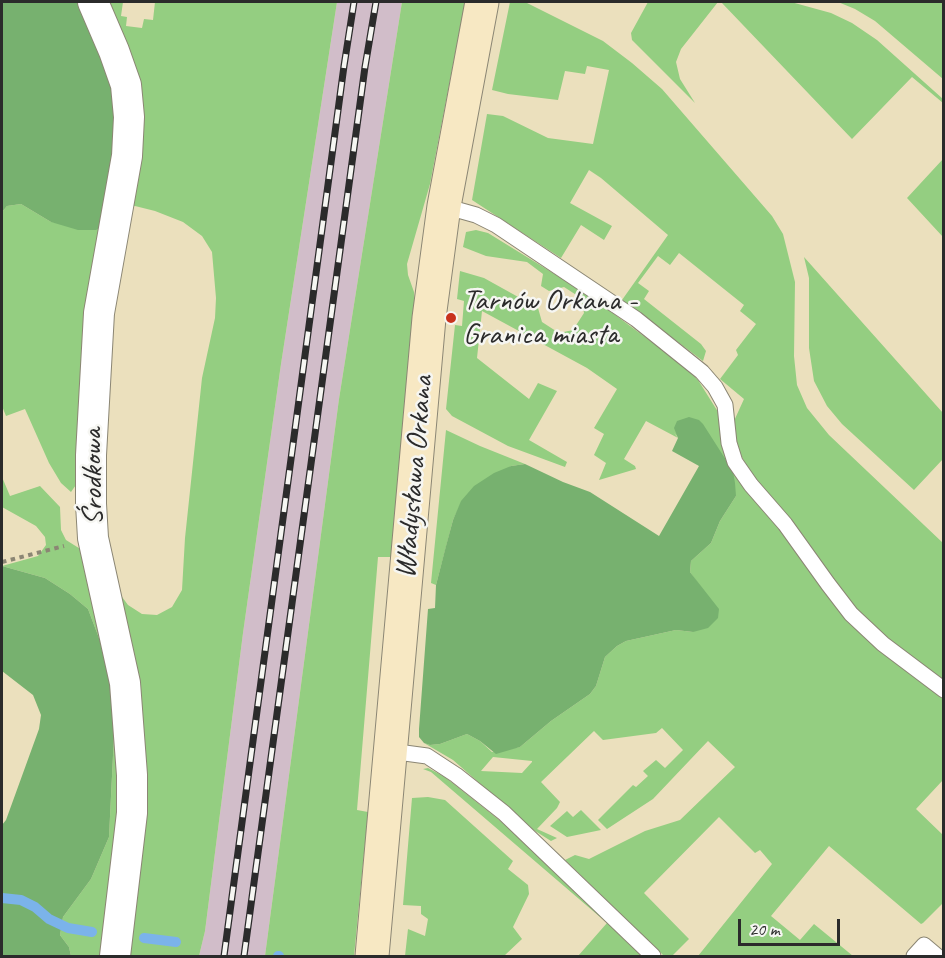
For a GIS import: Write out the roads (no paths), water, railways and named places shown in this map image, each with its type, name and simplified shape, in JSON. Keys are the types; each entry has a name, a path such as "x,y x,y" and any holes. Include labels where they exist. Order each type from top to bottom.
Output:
{"street":[{"name":"Środkowa","path":"93,2 126,85 129,117 127,156 99,313 91,504 93,538 125,683 131,752 132,813 115,957"},
{"name":"Władysława Orkana","path":"372,957 427,339 444,206 482,2"}],"lane":[{"path":"444,206 476,215 496,225 636,320 702,372 715,387 725,405 729,443 735,462 751,485 785,524 851,614 883,644 944,690"},
{"path":"390,751 427,756 456,775 504,813 653,957"},
{"path":"914,957 924,945 937,957"}],"waterway":[{"path":"2,898 21,900 35,907 49,919 68,928 92,932"},
{"path":"144,938 176,942"}],"railway":[{"path":"224,956 354,2"},
{"path":"244,956 365,67 376,2"}],"place":[{"name":"Tarnów Orkana - Granica miasta","path":"451,318"}]}
